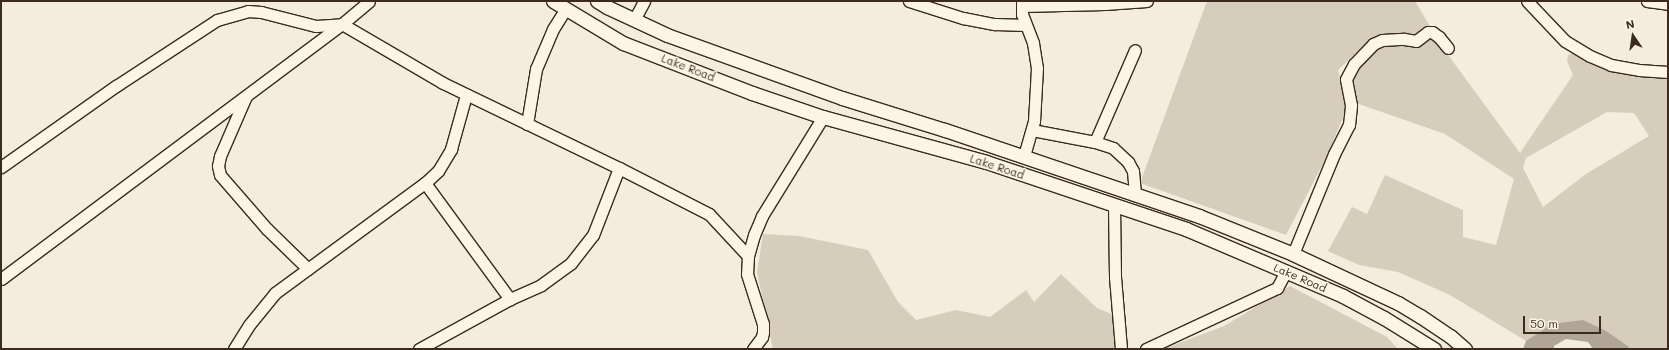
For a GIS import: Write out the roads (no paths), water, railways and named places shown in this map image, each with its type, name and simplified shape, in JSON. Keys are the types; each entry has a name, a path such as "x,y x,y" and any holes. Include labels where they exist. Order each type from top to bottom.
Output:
{"main road":[{"name":"Lake Road","path":"553,1 623,42 752,93 823,117 986,162 1186,229 1285,273 1343,296 1384,318 1434,349"},
{"name":"Lake Road","path":"597,1 634,20 667,34 842,98 1199,216 1293,254 1356,282 1415,313 1450,336 1465,349"}],"street":[{"path":"1,279 342,24 369,1"},
{"path":"634,20 644,1"},
{"path":"910,1 963,18 995,24 1025,25"},
{"path":"1024,157 1036,110 1037,68 1033,43 1025,25 1022,4 1147,1"},
{"path":"1527,1 1565,41 1590,56 1611,65 1639,70 1668,72"},
{"path":"1647,1 1668,4"},
{"path":"527,124 536,69 553,29 566,10"},
{"path":"1,167 116,86 217,20 248,11 261,12 316,26 342,24 442,83 619,168 709,214 748,256"},
{"path":"1293,254 1334,154 1349,125 1351,105 1346,79 1354,64 1373,44 1382,40 1404,39 1416,41 1428,32 1432,32 1439,37 1448,48"},
{"path":"1095,142 1135,50"},
{"path":"247,94 220,156 218,166 220,175 267,229 308,269"},
{"path":"235,349 249,326 275,293 425,183 438,171 451,148 466,95"},
{"path":"754,349 762,337 763,332 747,274 748,256 754,235 762,216 823,117"},
{"path":"1032,130 1095,142 1113,148 1128,162 1133,171 1135,194"},
{"path":"419,349 510,299 553,278 583,249 593,235 619,168"},
{"path":"425,183 510,299"},
{"path":"1114,205 1115,269 1121,349"},
{"path":"1146,349 1277,288 1285,273"}]}
